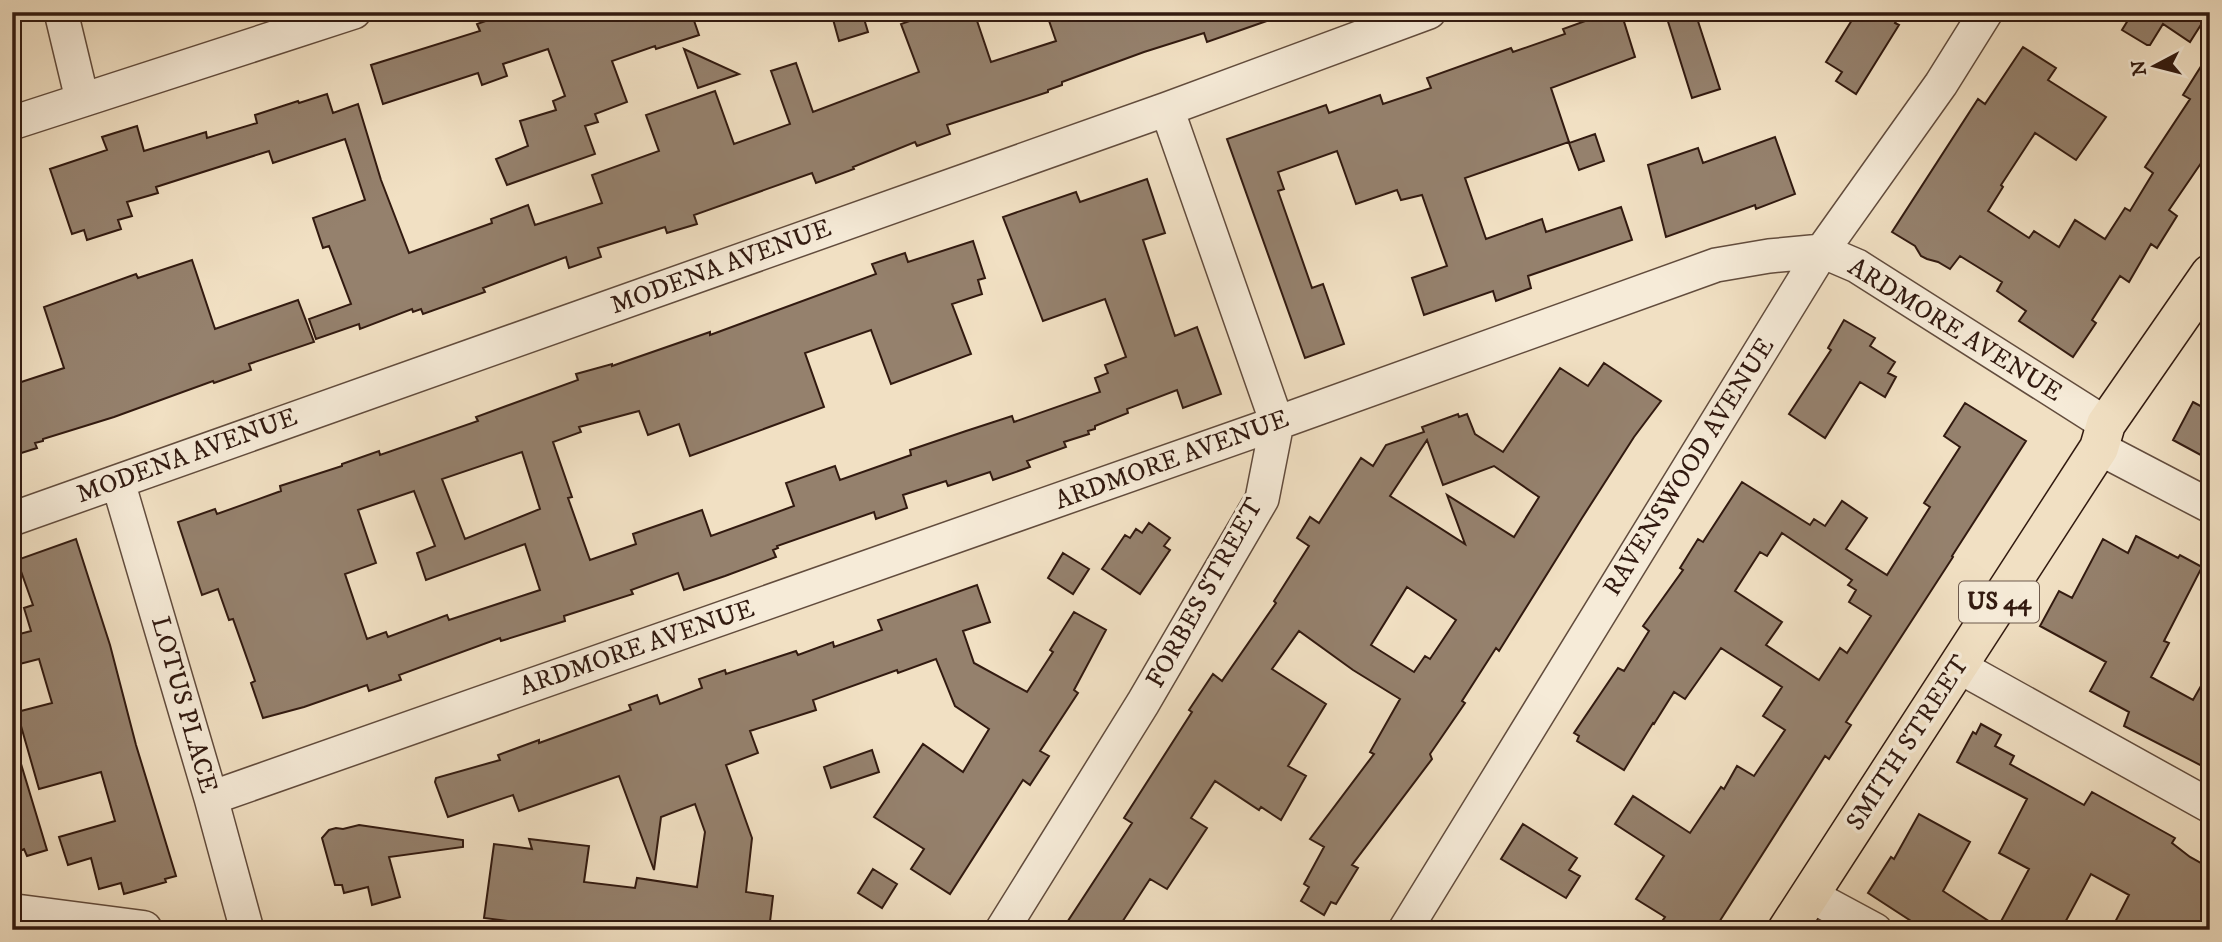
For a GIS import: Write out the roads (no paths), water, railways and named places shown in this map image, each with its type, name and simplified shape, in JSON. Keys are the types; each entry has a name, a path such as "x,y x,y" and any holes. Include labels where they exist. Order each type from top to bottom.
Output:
{"main road":[{"name":"SMITH STREET","path":"1787,930 1958,666 2102,436 2210,274"}],"street":[{"path":"61,12 82,99"},
{"path":"12,123 354,12"},
{"name":"MODENA AVENUE","path":"12,519 1167,109 1429,12"},
{"name":"RAVENSWOOD AVENUE","path":"1405,930 1822,251 1941,84 1986,12"},
{"path":"1167,109 1278,423"},
{"name":"ARDMORE AVENUE","path":"211,798 1278,423 1716,265 1822,251 1857,266 2102,436 2210,506"},
{"name":"FORBES STREET","path":"1002,930 1143,703 1262,499 1278,423"},
{"name":"LOTUS PLACE","path":"118,482 247,930"},
{"path":"1958,666 2210,806"},
{"path":"1810,895 1875,930"},
{"path":"12,913 143,930"}]}
